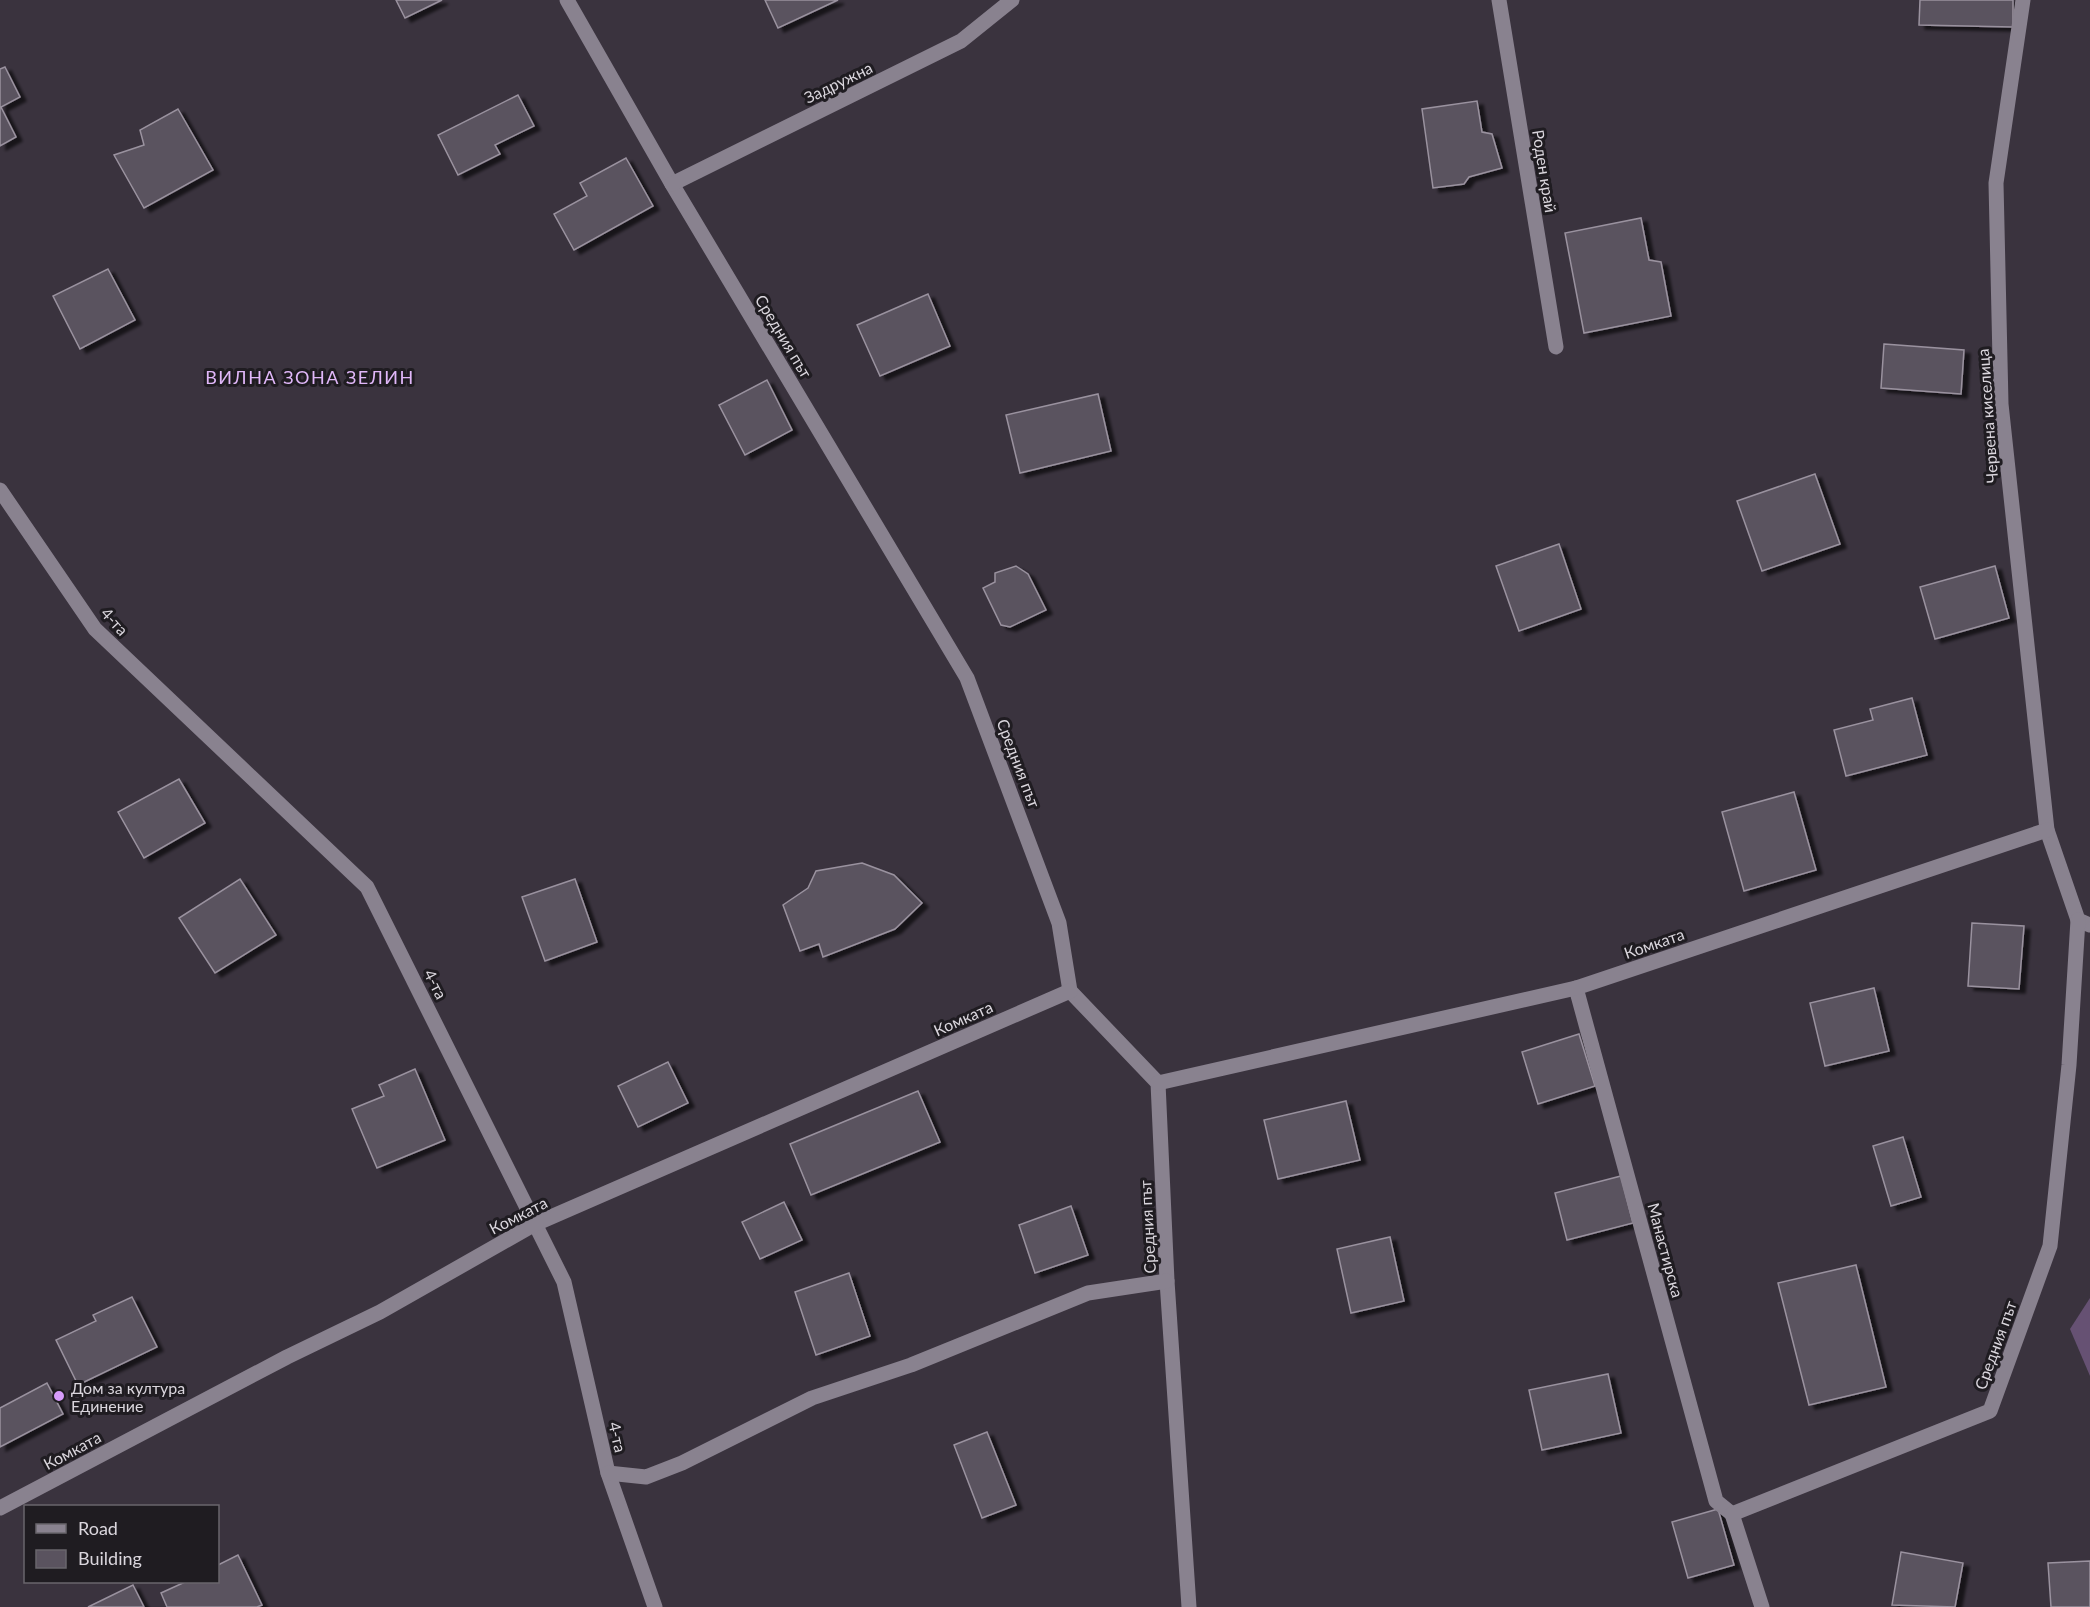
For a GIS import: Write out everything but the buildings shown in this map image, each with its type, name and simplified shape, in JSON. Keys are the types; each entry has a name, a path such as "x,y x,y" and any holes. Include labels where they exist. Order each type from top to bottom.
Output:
{"street":[{"name":"Средния път","path":"567,0 672,184 968,678 1059,923 1070,991"},
{"name":"Задружна","path":"672,184 961,41 1012,0"},
{"name":"Роден край","path":"1499,0 1556,347"},
{"name":"Червена киселица","path":"2024,0 1996,183 2001,404 2047,830"},
{"name":"4-та","path":"0,490 95,629 367,887 564,1282 608,1473 655,1607"},
{"path":"2047,830 2084,922"},
{"name":"Комката","path":"1158,1083 1576,988 2047,830"},
{"name":"Средния път","path":"1732,1514 1990,1411 2050,1246 2084,922"},
{"name":"Манастирска","path":"1576,988 1716,1501 1732,1514"},
{"path":"1070,991 1158,1083"},
{"name":"Комката","path":"0,1508 287,1357 380,1312 535,1224 1070,991"},
{"name":"Средния път","path":"1158,1083 1167,1281 1189,1607"},
{"path":"608,1473 646,1477 682,1463 812,1398 911,1365 1088,1293 1167,1281"},
{"path":"1732,1514 1762,1607"}],"shaded area":[{"path":"2090,1298 2090,1376 2070,1329"}],"place":[{"name":"Дом за култура Единение","path":"59,1396"}],"district":[{"name":"ВИЛНА ЗОНА ЗЕЛИН","path":"310,377"}]}
